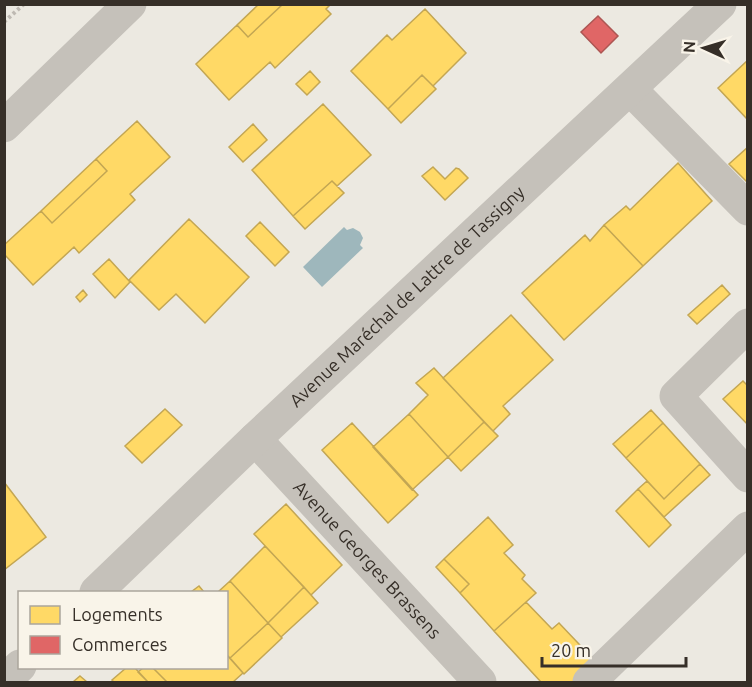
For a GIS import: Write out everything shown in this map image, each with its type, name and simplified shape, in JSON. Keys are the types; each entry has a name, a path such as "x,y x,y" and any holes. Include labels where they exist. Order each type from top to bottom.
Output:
{"street":[{"path":"4,126 130,4"},
{"name":"Avenue Maréchal de Lattre de Tassigny","path":"97,591 255,439 720,4"},
{"path":"630,89 747,209"},
{"path":"747,325 676,396 747,476"},
{"name":"Avenue Georges Brassens","path":"255,439 480,682"},
{"path":"590,682 747,528"},
{"path":"4,681 18,668"}],"path":[{"path":"4,22 24,4"}],"water":[{"path":"344,227 347,230 353,228 360,232 363,238 360,245 363,248 322,287 303,267"}],"building: Logements":[{"path":"259,4 283,4 248,37 237,25"},
{"path":"283,4 331,4 326,9 331,14 275,68 270,62 229,100 196,64 237,25 248,37"},
{"path":"425,9 466,53 433,86 422,75 388,109 351,71 387,35 392,40"},
{"path":"748,60 748,120 718,88"},
{"path":"310,71 320,82 307,95 296,84"},
{"path":"422,75 436,89 401,123 388,109"},
{"path":"323,104 371,155 337,186 332,181 293,216 252,170"},
{"path":"137,121 170,157 130,194 135,200 79,253 74,247 33,285 4,254 4,245 41,211 52,223 107,171 96,159"},
{"path":"253,124 267,140 243,162 229,147"},
{"path":"748,147 748,181 747,182 729,164"},
{"path":"96,159 107,171 52,223 41,211"},
{"path":"678,163 712,201 643,266 604,225 626,206 630,210"},
{"path":"433,167 445,179 456,168 468,178 445,200 422,176"},
{"path":"332,181 344,193 305,229 293,216"},
{"path":"189,219 249,277 205,323 176,294 159,310 129,280"},
{"path":"260,222 289,252 275,266 246,236"},
{"path":"604,225 643,266 564,340 522,293 585,235 590,241"},
{"path":"109,259 130,282 115,298 93,274"},
{"path":"722,285 730,294 697,324 688,315"},
{"path":"83,290 87,295 80,302 76,297"},
{"path":"511,315 553,360 503,406 510,414 493,431 443,378"},
{"path":"434,368 484,422 448,457 409,414 428,395 416,383"},
{"path":"743,381 748,386 748,425 723,399"},
{"path":"165,409 182,425 142,463 125,446"},
{"path":"651,410 663,423 626,458 613,444"},
{"path":"409,414 448,457 412,490 373,447"},
{"path":"484,422 498,436 461,471 448,457"},
{"path":"352,423 418,495 388,523 322,450"},
{"path":"663,423 700,464 664,499 626,458"},
{"path":"700,464 710,475 664,517 638,489 647,481 664,499"},
{"path":"4,482 46,537 4,570"},
{"path":"638,489 671,525 649,547 616,511"},
{"path":"286,504 342,565 311,595 254,534"},
{"path":"488,517 513,545 504,553 525,575 522,579 536,593 494,631 460,593 469,584 444,559"},
{"path":"265,546 304,587 268,623 230,581"},
{"path":"444,559 469,584 460,593 436,567"},
{"path":"230,581 268,623 230,658 228,656 228,591 219,591"},
{"path":"199,586 203,591 192,591"},
{"path":"304,587 318,603 281,637 268,623"},
{"path":"526,602 552,629 559,623 596,662 574,682 541,682 494,631"},
{"path":"268,623 282,638 244,674 230,658"},
{"path":"228,656 243,673 233,682 167,682 154,669 228,669"},
{"path":"125,669 136,669 148,682 114,682 112,680"},
{"path":"142,669 154,669 167,682 148,682 138,672"},
{"path":"80,676 87,682 73,682"}],"building: Commerces":[{"path":"598,16 618,36 601,53 581,32"}]}
